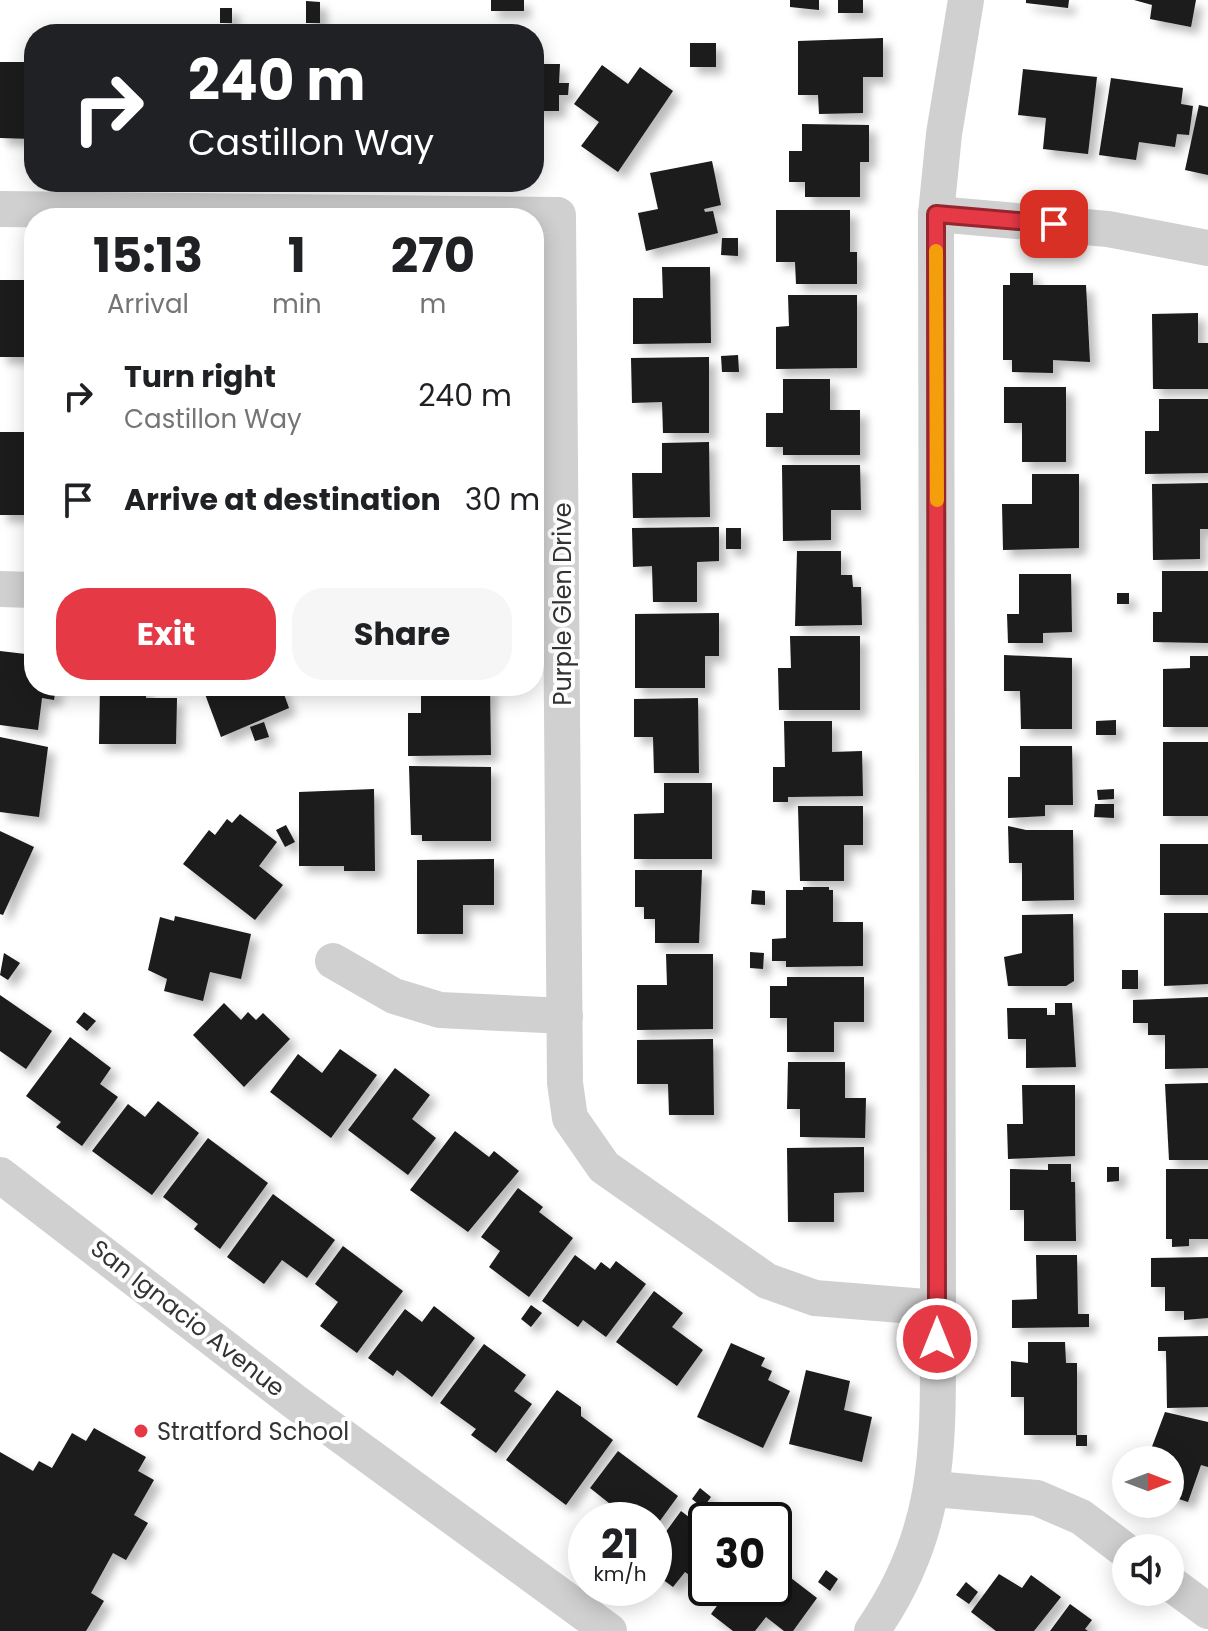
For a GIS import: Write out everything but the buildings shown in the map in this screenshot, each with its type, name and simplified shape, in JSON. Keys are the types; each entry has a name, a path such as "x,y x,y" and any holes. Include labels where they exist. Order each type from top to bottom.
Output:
{"street":[{"path":"872,1631 914,1556 934,1489 938,1308 936,214 944,134 966,0"},
{"name":"Purple Glen Drive","path":"0,209 24,209"},
{"path":"936,214 1108,229 1208,248"},
{"name":"Purple Glen Drive","path":"544,215 558,215 565,1083 570,1118 604,1167 767,1281 815,1298 938,1308"},
{"path":"0,589 24,590"},
{"path":"333,961 394,996 440,1010 565,1016"},
{"name":"San Ignacio Avenue","path":"0,1175 295,1402 609,1631"},
{"path":"934,1489 1037,1498 1081,1517 1112,1540"},
{"path":"1184,1593 1208,1611"}],"slow traffic":[{"path":"936,251 937,500"}],"place":[{"name":"Stratford School","path":"141,1431"}],"route":[{"path":"937,1339 936,214 1054,224"}]}
